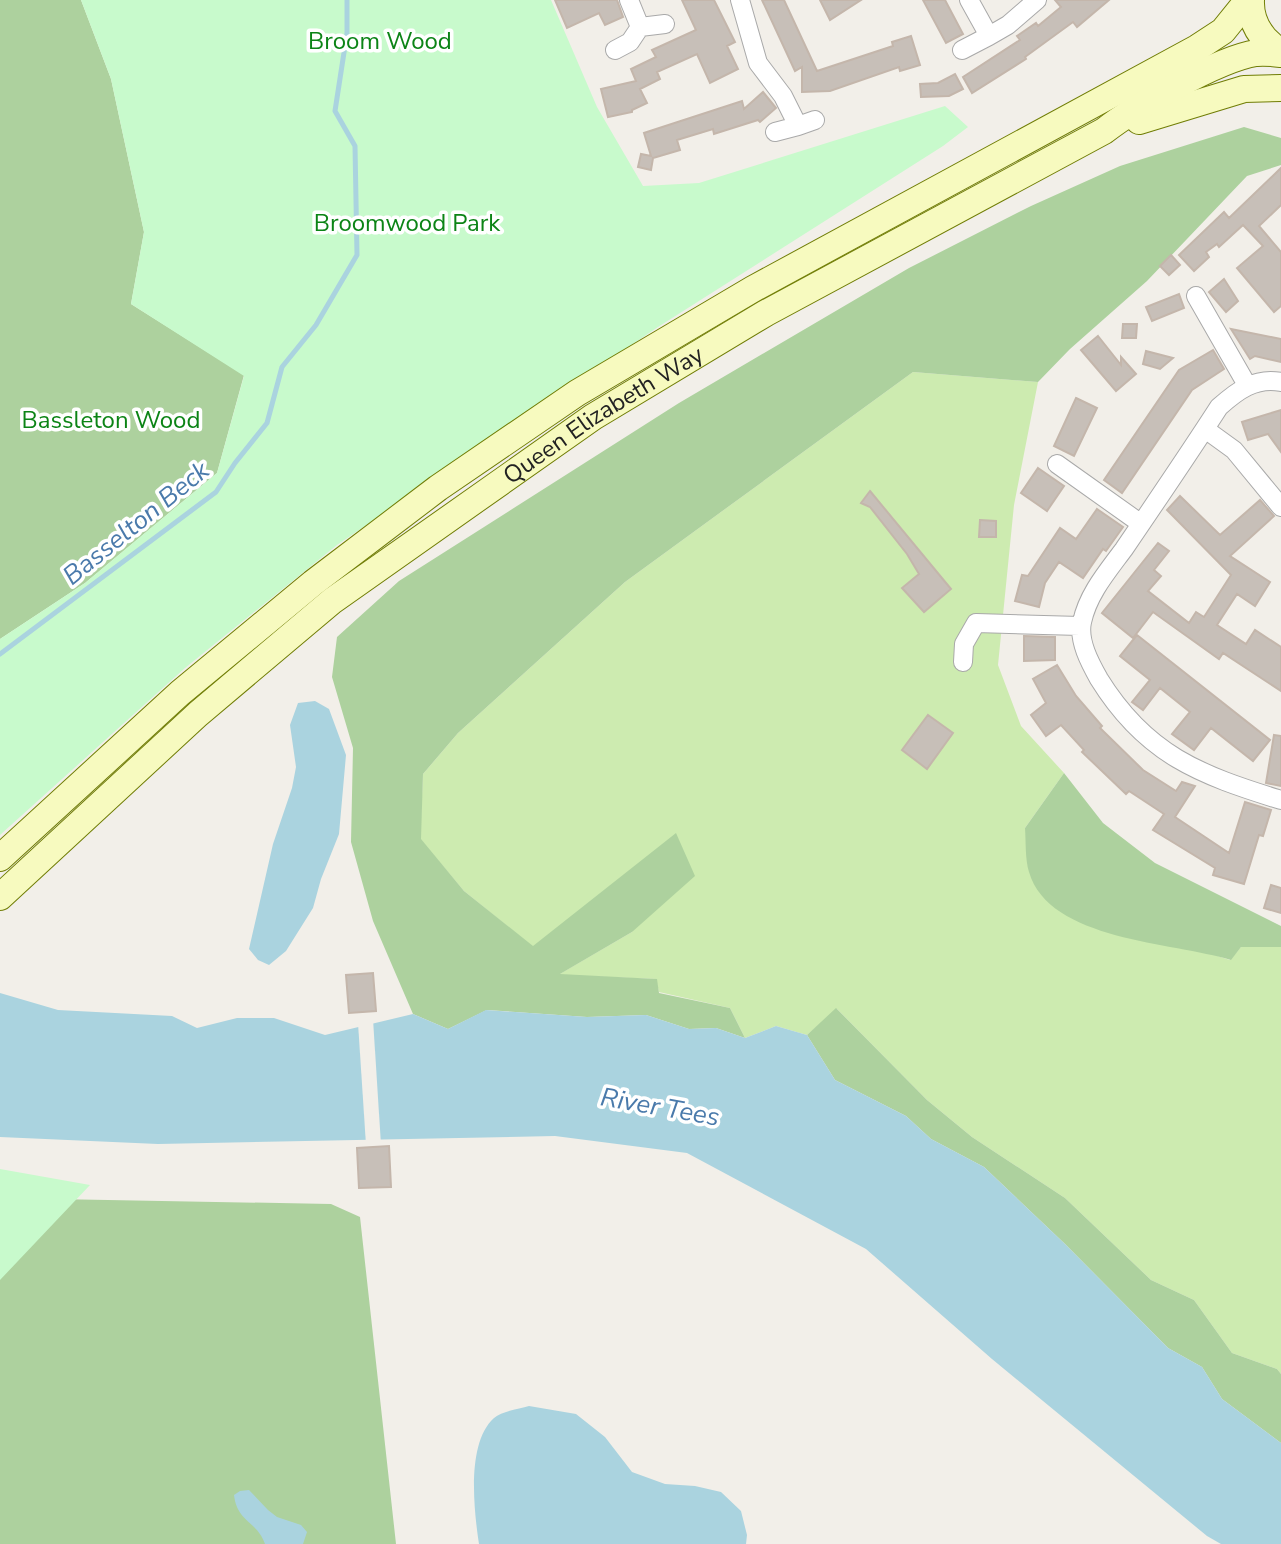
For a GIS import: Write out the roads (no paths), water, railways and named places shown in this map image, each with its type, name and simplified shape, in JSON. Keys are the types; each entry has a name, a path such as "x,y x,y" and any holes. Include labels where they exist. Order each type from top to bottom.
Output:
{"street":[{"path":"629,0 640,27"},
{"path":"740,0 758,63 807,123 775,132"},
{"path":"969,0 989,36"},
{"path":"962,50 1008,25 1037,0"},
{"path":"1250,0 1250,11 1258,32 1281,53"},
{"name":"Queen Elizabeth Way","path":"0,858 180,693 313,583 438,488 577,393 753,289 1197,48 1223,31 1250,0"},
{"path":"615,50 630,42 640,27 665,24"},
{"name":"Queen Elizabeth Way","path":"0,897 198,714 332,601 580,425 766,313 1104,131 1127,114 1226,62 1256,53 1281,53"},
{"path":"1104,131 1244,89 1281,88"},
{"path":"1196,296 1247,385"},
{"path":"1281,382 1270,380 1247,385 1219,407 1095,589 1080,626 1088,661 1140,731 1171,757 1191,768 1222,782 1281,800"},
{"path":"1205,429 1234,450 1281,507"},
{"path":"1057,464 1140,523"},
{"path":"963,662 964,644 976,623 1080,626"}],"water":[{"path":"315,701 329,709 346,755 339,834 313,908 286,951 269,965 258,960 249,949 273,844 296,767 290,725 298,703"},
{"name":"River Tees","path":"0,993 58,1010 172,1016 197,1028 237,1018 274,1018 325,1035 413,1014 448,1029 486,1010 587,1017 646,1015 689,1029 716,1028 745,1038 776,1026 807,1035 835,1080 906,1116 931,1139 984,1167 1168,1348 1202,1367 1222,1399 1281,1443 1281,1544 1221,1544 1207,1536 992,1359 866,1249 687,1153 555,1136 158,1144 0,1137"},
{"path":"529,1406 576,1414 605,1437 632,1472 665,1484 721,1492 741,1511 746,1544 479,1544 474,1478 479,1444 494,1418"},
{"path":"249,1490 277,1517 301,1525 307,1532 303,1544 265,1544 236,1504 234,1495"}],"waterway":[{"name":"Basselton Beck","path":"0,654 216,492 267,423 282,367 316,325 357,255 355,146 335,111 347,33 347,0"}],"park label":[{"name":"Broom Wood","path":"380,41"},
{"name":"Broomwood Park","path":"407,223"},
{"name":"Bassleton Wood","path":"111,420"}]}
